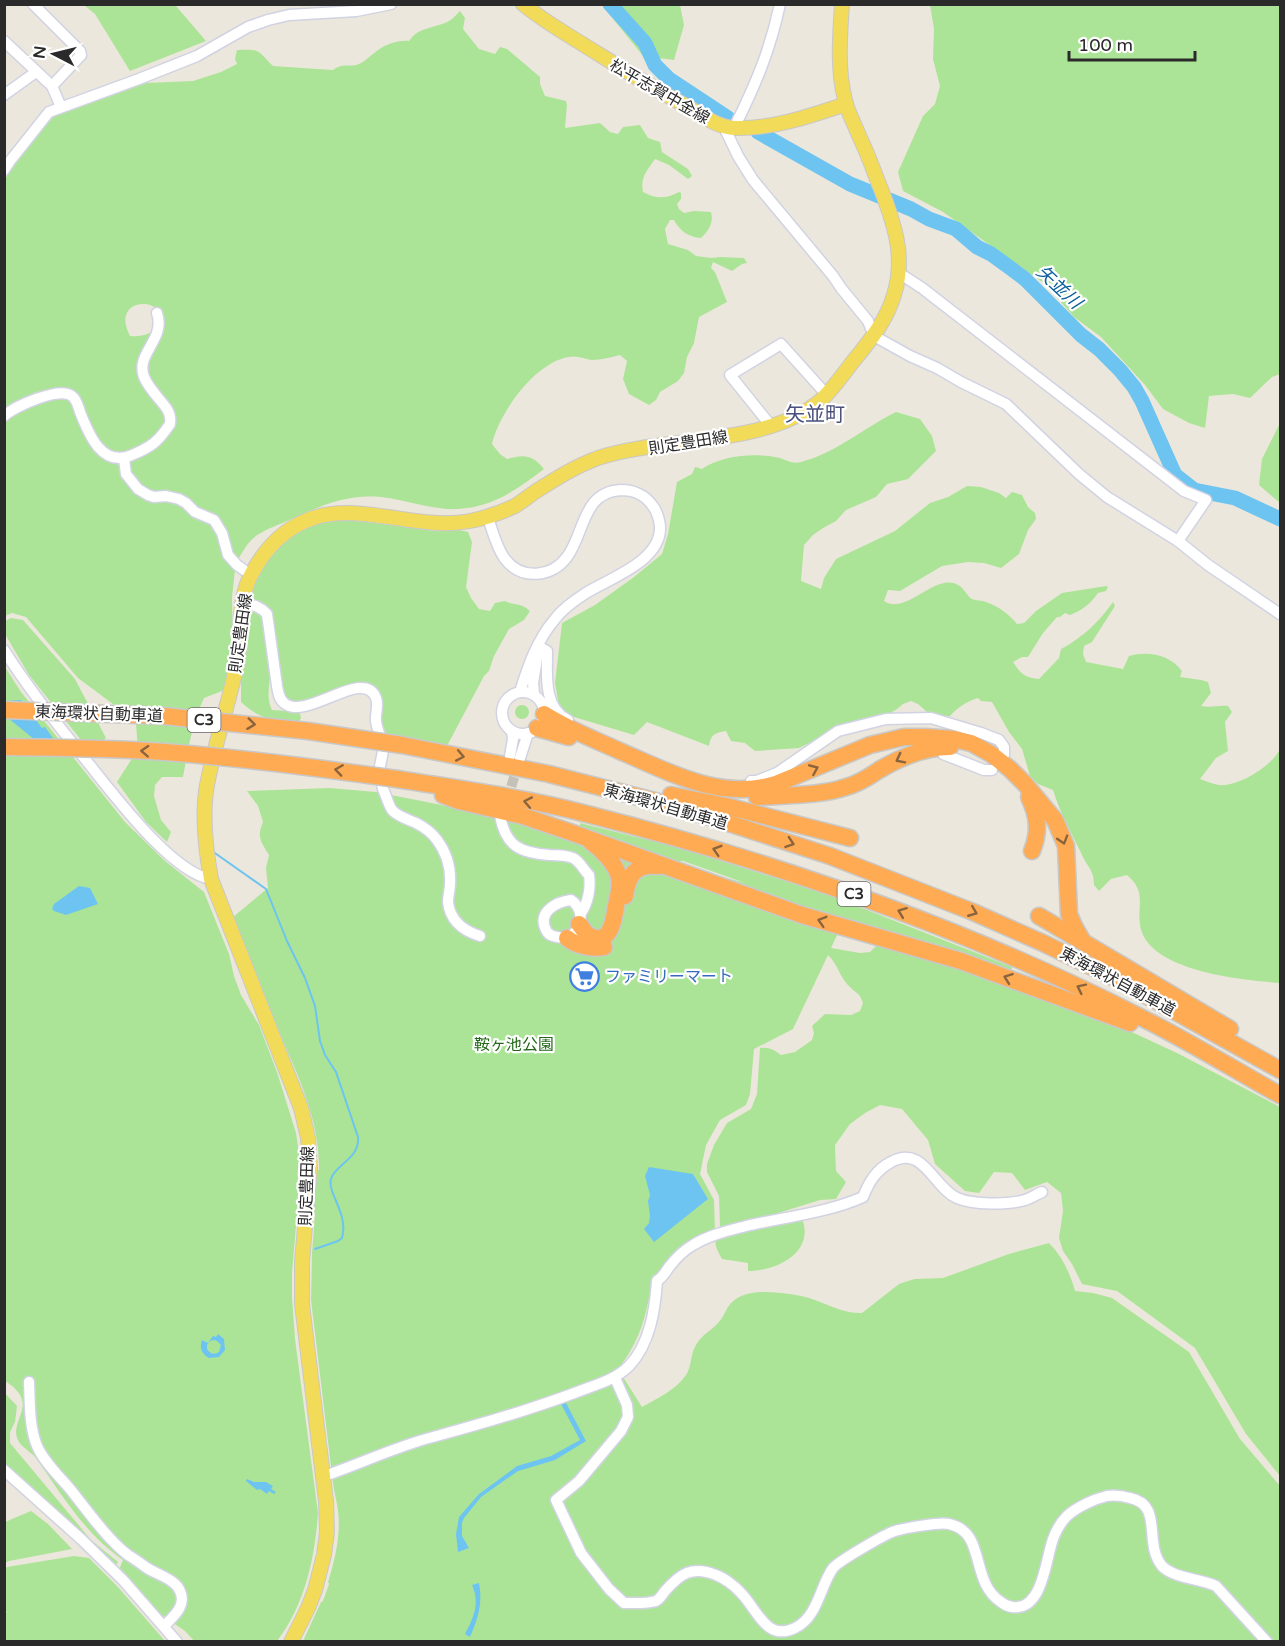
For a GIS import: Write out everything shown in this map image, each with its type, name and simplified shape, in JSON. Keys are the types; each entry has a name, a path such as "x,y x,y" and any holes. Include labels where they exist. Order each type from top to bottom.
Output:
{"highway":[{"name":"東海環状自動車道","path":"4,710 164,716 308,731 402,745 549,774 682,808 830,856 973,912 1118,979 1281,1070"},
{"path":"536,725 676,784 716,794 740,797 836,790 857,783 912,753 932,748 968,748 989,758 1006,771 1029,797 1037,816 1038,826 1037,839 1032,850"},
{"path":"536,725 578,733 682,778 715,787 740,790 763,788 776,784 870,745 904,737 954,739 971,743 991,754 1010,769 1055,820 1066,846 1069,914 1082,940"},
{"name":"東海環状自動車道","path":"4,747 163,752 303,765 397,778 581,812 699,844 867,899 959,934 1146,1019 1281,1095"},
{"path":"549,774 726,806 850,838"},
{"path":"397,778 459,801 523,816 802,915 961,961 1133,1024 1237,1071"},
{"path":"570,832 586,838 599,849 616,869 620,882 610,932 602,937 587,934 580,918"},
{"path":"567,938 600,948 612,943 620,931 627,883 631,875 647,866 668,867"},
{"path":"635,871 644,871 648,875 649,882"},
{"path":"1039,916 1228,1027 1281,1064"}],"main road":[{"name":"松平志賀中金線","path":"524,4 561,31 637,78 710,121 729,127"},
{"name":"則定豊田線","path":"291,1641 308,1608 324,1555 327,1532 323,1475 303,1323 303,1262 310,1157 301,1108 211,879 205,820 206,792 237,661 242,602 251,575 267,549 278,538 288,530 318,516 354,514 439,522 463,522 488,517 516,505 574,468 596,459 616,453 738,434 781,424 822,400 873,336 887,314 899,273 899,246 894,223 846,104 839,46 842,4"},
{"path":"729,127 766,126 846,104"}],"street":[{"path":"33,4 80,51 81,55 52,86"},
{"path":"4,170 47,114 61,107 197,56 248,27 268,20 289,15 356,12 391,4"},
{"path":"780,4 772,38 756,83 729,127 738,156 753,180 868,321 873,336 1006,404 1057,454 1107,497 1178,541 1208,565 1281,614"},
{"path":"4,41 52,86 61,107"},
{"path":"4,95 36,72"},
{"path":"899,273 922,288 1184,491 1206,500 1178,541"},
{"path":"4,416 11,410 56,393 71,395 76,401 91,438 102,451 115,459 124,459 153,445 170,424 170,414 144,377 144,359 159,329 156,313"},
{"path":"771,426 730,375 782,344 826,394"},
{"path":"124,459 126,474 138,489 154,497 166,496 179,499 195,512 214,519 222,532 228,555 251,575"},
{"path":"488,517 494,537 506,559 513,567 534,574 545,574 562,564 575,543 590,507 607,493 626,490 642,495 650,501 659,519 660,531 657,542 644,559 587,592 563,610 548,627 532,654 520,692"},
{"path":"242,602 257,606 267,614 277,686 284,703 295,707 317,703 354,689 367,688 376,697 376,720 383,750 381,779 388,801 392,810 428,830 440,845 450,874 448,897 453,917 463,928 480,936"},
{"path":"534,694 533,683 538,646"},
{"path":"538,646 547,651 546,672 551,702 554,710 562,717 681,771 706,777 730,781 757,781 777,773 838,732 886,719 931,718 981,732 999,740 1004,747 1004,755"},
{"path":"4,650 63,731 138,825 179,863 200,878 211,879"},
{"path":"512,730 515,757 536,725 542,703 534,694 520,692 509,697 502,708 504,721 517,733 536,725"},
{"path":"943,754 984,770 992,770"},
{"path":"502,816 508,840 516,847 526,852 574,858 589,876 588,894 574,933 567,938 550,936 543,920 548,909 579,895 584,888 585,873"},
{"path":"571,900 576,903 580,918"},
{"path":"323,1475 431,1437 553,1401 615,1378 630,1365 650,1328 656,1304 657,1281 683,1252 719,1233 840,1207 863,1197 876,1173 896,1159 910,1157 920,1162 947,1191 964,1201 987,1203 1025,1200 1042,1192"},
{"path":"615,1378 627,1405 628,1417 621,1431 579,1481 556,1500 581,1553 624,1603 658,1600 681,1576 694,1570 705,1571 718,1575 741,1593 766,1626 773,1630 789,1630 797,1628 807,1619 822,1594 834,1566 848,1556 894,1531 949,1524 964,1531 973,1542 983,1580 989,1593 1006,1606 1016,1608 1032,1600 1038,1591 1053,1538 1060,1524 1067,1516 1096,1499 1110,1496 1137,1499 1145,1506 1150,1514 1153,1548 1164,1568 1172,1573 1216,1586 1267,1641"},
{"path":"28,1382 32,1431 37,1447 45,1460 93,1519 125,1552 174,1583 180,1590 182,1604 164,1626"},
{"path":"4,1470 123,1580 177,1641"}],"green space":[{"path":"84,5 176,6 206,41 130,71 95,14"},
{"path":"602,5 680,5 684,25 674,60 643,56"},
{"path":"930,5 1280,5 1280,374 1272,377 1250,398 1233,394 1209,396 1205,428 1189,423 1163,409 1145,385 1101,337 1074,317 1045,284 943,212 903,191 898,172 923,116 935,104 940,86 933,59 934,29"},
{"path":"460,11 465,18 463,29 479,49 495,54 500,47 507,49 540,77 545,96 566,101 565,128 600,123 610,132 618,134 623,127 640,125 648,138 660,142 662,152 688,169 692,176 688,179 669,165 655,159 643,178 643,192 648,194 661,197 681,193 681,199 677,204 684,213 711,212 710,226 701,238 688,235 674,220 670,220 665,229 668,244 688,250 696,256 744,258 747,263 732,271 713,262 711,268 715,272 727,302 699,317 694,343 687,357 684,373 678,381 660,392 656,400 649,405 629,394 623,379 627,361 620,355 592,360 572,357 556,361 544,368 520,391 502,418 492,444 507,459 518,456 532,458 544,469 517,488 489,503 456,509 435,508 381,497 345,499 312,510 262,532 250,541 239,558 230,553 224,530 214,517 195,509 180,497 148,492 139,486 130,471 127,460 152,449 164,439 169,432 174,414 157,392 147,373 147,360 163,325 163,318 156,308 147,304 137,305 129,309 125,319 130,336 143,335 155,330 143,355 140,372 145,385 164,408 168,418 163,431 151,443 126,455 111,455 94,437 86,422 78,396 68,390 54,391 27,400 5,412 4,181 14,164 50,118 146,83 193,81 221,72 237,64 235,59 237,50 258,52 273,66 333,70 342,66 356,65 386,46 399,41 409,41 419,32 448,22"},
{"path":"60,396 70,398 79,421 121,463 138,491 166,498 213,521 227,557 235,570 232,597 233,652 226,686 222,691 204,698 193,727 183,777 162,777 155,785 154,796 161,820 171,832 167,842 146,822 117,782 138,749 135,711 113,704 78,678 26,617 12,613 5,616 5,421 24,408"},
{"path":"896,412 920,419 932,436 936,451 908,479 887,484 876,497 846,510 836,521 813,535 804,545 801,581 821,589 824,578 836,559 895,531 930,503 948,497 967,486 981,487 1006,498 1012,492 1022,495 1028,507 1035,513 1036,519 1028,530 1019,554 1001,568 984,563 968,562 942,566 900,591 888,590 884,601 893,604 902,603 940,584 949,583 960,586 972,599 984,601 999,608 1017,624 1024,623 1036,611 1062,593 1106,586 1108,587 1106,591 1098,593 1082,609 1070,615 1065,613 1057,617 1043,633 1028,657 1022,657 1013,662 1021,672 1026,676 1039,679 1059,658 1061,649 1090,629 1113,602 1115,606 1092,642 1084,646 1083,654 1086,662 1123,669 1129,656 1151,654 1165,657 1182,671 1180,677 1208,682 1211,693 1201,706 1228,706 1232,712 1225,722 1228,751 1216,758 1200,779 1219,785 1235,783 1254,774 1270,762 1280,749 1280,983 1199,971 1160,953 1147,941 1140,925 1140,898 1137,887 1127,875 1111,879 1099,891 1094,885 1092,872 1066,823 1053,790 1038,784 1030,776 1022,749 1009,732 992,702 981,701 978,698 962,705 950,716 940,716 928,713 911,701 884,717 836,730 799,748 755,751 745,743 731,741 726,731 714,735 709,746 647,722 634,735 574,717 559,706 555,683 562,623 595,605 662,554 677,482 692,474 695,467 702,469 727,458 766,456 794,463 814,458"},
{"path":"1280,423 1280,503 1259,485 1262,459"},
{"path":"335,520 435,531 468,532 472,542 466,587 479,609 490,611 495,603 505,601 523,606 530,611 524,620 509,629 494,656 489,671 484,676 447,746 385,735 372,687 293,703 283,695 270,611 259,601 250,599 253,587 271,554 289,537 315,524"},
{"path":"251,608 262,617 266,631 270,663 269,700 272,710 300,713 301,718 298,723 261,716 241,702 241,679"},
{"path":"11,618 23,620 75,679 106,738 89,750 29,675 5,634 5,621"},
{"path":"5,667 21,692 125,822 165,861 204,892 229,954 241,995 259,1025 277,1072 296,1133 301,1167 292,1297 295,1339 318,1513 307,1580 295,1612 277,1641 194,1641 185,1631 157,1612 119,1570 123,1560 97,1539 65,1500 36,1458 19,1442 16,1434 23,1405 16,1390 5,1381"},
{"path":"522,705 527,707 529,712 527,717 522,719 517,717 515,712 517,707"},
{"name":"鞍ヶ池公園","path":"330,788 376,792 492,815 745,883 683,861 670,861 580,829 580,823 680,848 829,895 1012,967 1011,973 844,920 831,948 860,953 870,952 879,943 1091,1013 1179,1054 1280,1107 1280,1476 1246,1434 1195,1348 1117,1291 1082,1284 1063,1251 1059,1238 1063,1211 1061,1193 1047,1182 1025,1190 1012,1173 994,1172 979,1193 965,1191 935,1164 928,1140 902,1109 880,1105 850,1124 835,1145 836,1171 846,1182 836,1199 820,1200 720,1227 719,1196 707,1172 707,1164 714,1145 727,1123 751,1109 757,1094 760,1048 772,1049 781,1055 795,1052 812,1040 814,1033 812,1026 825,1014 851,1015 860,1011 863,1003 860,997 847,984 828,955 793,1029 754,1049 750,1094 746,1105 720,1120 706,1145 700,1174 714,1200 715,1232 662,1275 653,1275 638,1336 618,1369 642,1407 666,1394 682,1380 688,1371 698,1342 720,1321 731,1303 742,1296 760,1292 791,1294 846,1311 862,1313 899,1284 915,1279 943,1278 1009,1254 1049,1243 1065,1265 1075,1291 1112,1298 1189,1352 1240,1439 1280,1486 1280,1641 303,1641 329,1584 339,1529 311,1300 315,1214 312,1214 314,1170 319,1170 318,1151 316,1133 300,1080 233,917 268,888 266,868 269,855 260,835 263,822 258,806 247,791"},
{"path":"801,1216 805,1228 804,1239 792,1257 782,1263 748,1271 748,1263 722,1259 716,1248 717,1236"},
{"path":"4,1392 17,1406 15,1422 10,1432 10,1443 91,1540 118,1562 115,1567 5,1466"},
{"path":"31,1511 48,1524 72,1549 5,1563 5,1522"},
{"path":"74,1556 89,1558 165,1641 5,1641 5,1614 7,1612 5,1610 5,1570 7,1567"}],"water":[{"path":"21,700 55,741 35,740 8,718 7,701"},
{"path":"79,886 90,888 98,904 66,915 52,909 54,904"},
{"path":"649,1167 693,1174 708,1199 654,1242 644,1229 649,1223 650,1216 648,1201 650,1195 645,1176"},
{"path":"218,1334 224,1339 225,1350 219,1357 209,1358 202,1350 202,1340 208,1343 213,1336 216,1337","holes":["210,1341 217,1341 221,1345 219,1352 211,1353 207,1345"]},
{"path":"566,1403 586,1441 555,1460 518,1471 481,1497 462,1523 462,1536 469,1548 458,1552 456,1534 459,1517 479,1494 517,1466 551,1456 580,1440 561,1404"},
{"path":"247,1479 254,1482 266,1482 273,1486 271,1489 276,1492 274,1494 269,1491 267,1494 260,1489 257,1490 246,1481"},
{"path":"479,1583 479,1611 470,1637 465,1634 476,1604 472,1585"}],"waterway":[{"name":"矢並川","path":"610,4 645,43 655,65 669,79 728,118"},
{"name":"矢並川","path":"758,132 850,184 956,229 977,247 1009,267 1025,279 1081,335 1099,349 1134,387 1175,475 1194,490 1235,498 1280,519"},
{"path":"212,851 266,889 305,978 315,1006 320,1041 325,1055 336,1072 358,1137 355,1151 337,1169 331,1179 332,1191 343,1221 342,1238 315,1249"}],"tunnel":[{"path":"507,801 518,764"}],"place":[{"name":"ファミリーマート","path":"584,976"}],"district":[{"name":"矢並町","path":"815,414"}]}
